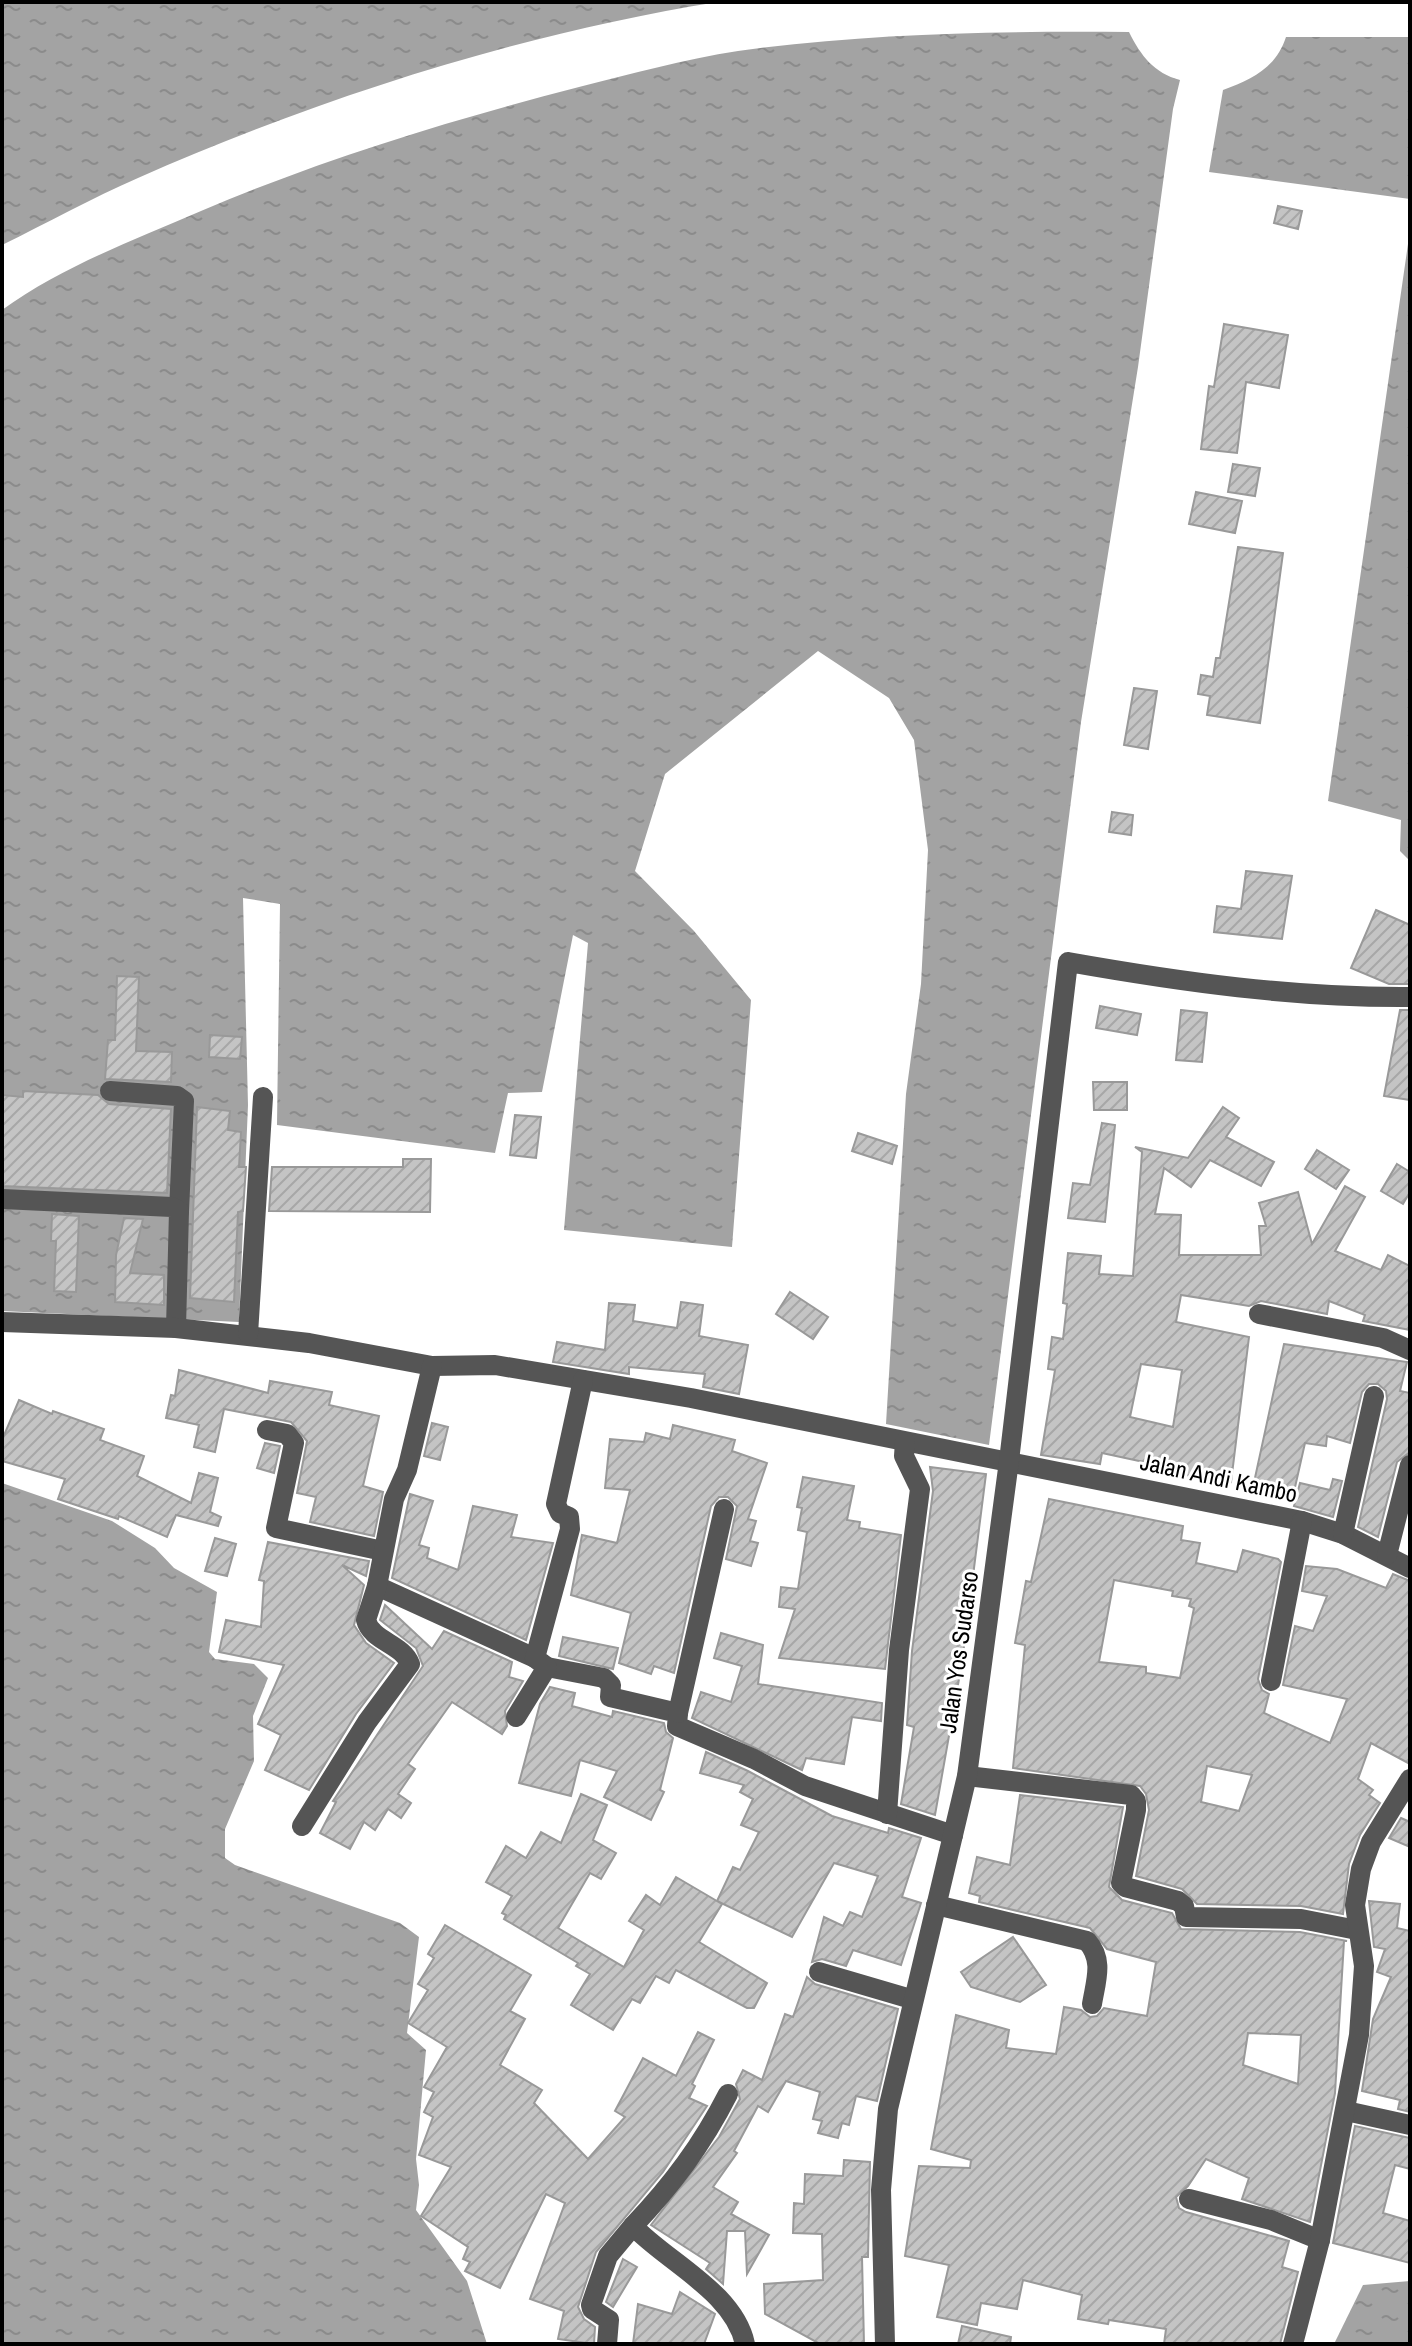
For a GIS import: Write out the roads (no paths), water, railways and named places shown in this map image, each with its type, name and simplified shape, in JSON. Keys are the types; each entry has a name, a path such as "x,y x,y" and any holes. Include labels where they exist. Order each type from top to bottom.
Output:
{"street":[{"name":"Jalan Yos Sudarso","path":"885,2344 883,2156 888,2109 911,1999 967,1776 1009,1461 1068,962 1173,980 1251,989 1410,997"},
{"path":"110,1091 177,1096 184,1101 176,1328"},
{"path":"248,1334 263,1097"},
{"path":"2,1199 172,1207 179,1211"},
{"path":"1259,1314 1383,1338 1410,1350"},
{"name":"Jalan Andi Kambo","path":"2,1322 176,1328 248,1334 432,1366 495,1365 583,1380 1009,1461 1302,1521 1343,1534 1410,1568"},
{"path":"302,1826 354,1741 410,1664 407,1656 367,1627 394,1499 407,1470 432,1366"},
{"path":"516,1717 541,1662 570,1529 569,1517 560,1513 556,1504 583,1380"},
{"path":"1343,1534 1374,1396"},
{"path":"267,1430 287,1434 294,1443 276,1528 383,1551"},
{"path":"887,1814 899,1650 920,1489 904,1456 905,1442"},
{"path":"1387,1555 1410,1465"},
{"path":"724,1509 677,1726 754,1759 805,1786 953,1835"},
{"path":"1271,1681 1302,1521"},
{"path":"377,1586 541,1662 604,1678 611,1685 610,1697 678,1713"},
{"path":"967,1776 1131,1795 1136,1801 1136,1810 1121,1883 1125,1887 1182,1903 1186,1917 1301,1919 1357,1930"},
{"path":"1293,2344 1320,2240 1346,2111 1362,2005 1364,1966 1355,1905 1365,1854 1410,1779"},
{"path":"936,1905 1087,1941 1099,1962 1092,2004"},
{"path":"819,1972 911,1999"},
{"path":"607,2344 609,2320 592,2309 591,2305 608,2256 681,2174 705,2140 728,2094"},
{"path":"1346,2111 1410,2125"},
{"path":"1189,2199 1271,2220 1320,2240"},
{"path":"633,2226 665,2257 712,2289 739,2327 745,2344"}],"water":[{"path":"2,2 718,2 571,31 350,95 138,178 2,245"},
{"path":"1129,32 1149,62 1163,73 1180,80 1173,109 1138,367 1081,722 989,1445 886,1424 906,1094 921,984 928,850 914,740 889,698 818,651 665,774 635,871 694,931 751,1000 732,1247 564,1230 588,943 573,935 542,1092 508,1093 495,1153 277,1125 280,904 243,898 248,1105 239,1322 2,1311 2,310 49,280 98,255 294,174 435,127 638,72 738,51 836,40 982,33"},
{"path":"1286,37 1410,37 1410,199 1209,172 1223,90 1262,71 1276,57"},
{"path":"1410,230 1410,861 1400,851 1401,820 1328,801"},
{"path":"2,1483 112,1521 155,1548 174,1568 217,1592 209,1652 215,1659 254,1664 268,1678 253,1716 254,1761 225,1829 225,1858 235,1865 400,1923 419,1937 407,2033 426,2050 416,2159 419,2185 416,2210 467,2281 487,2344 2,2344"},
{"path":"1410,2281 1410,2344 1334,2344 1363,2285"}]}
